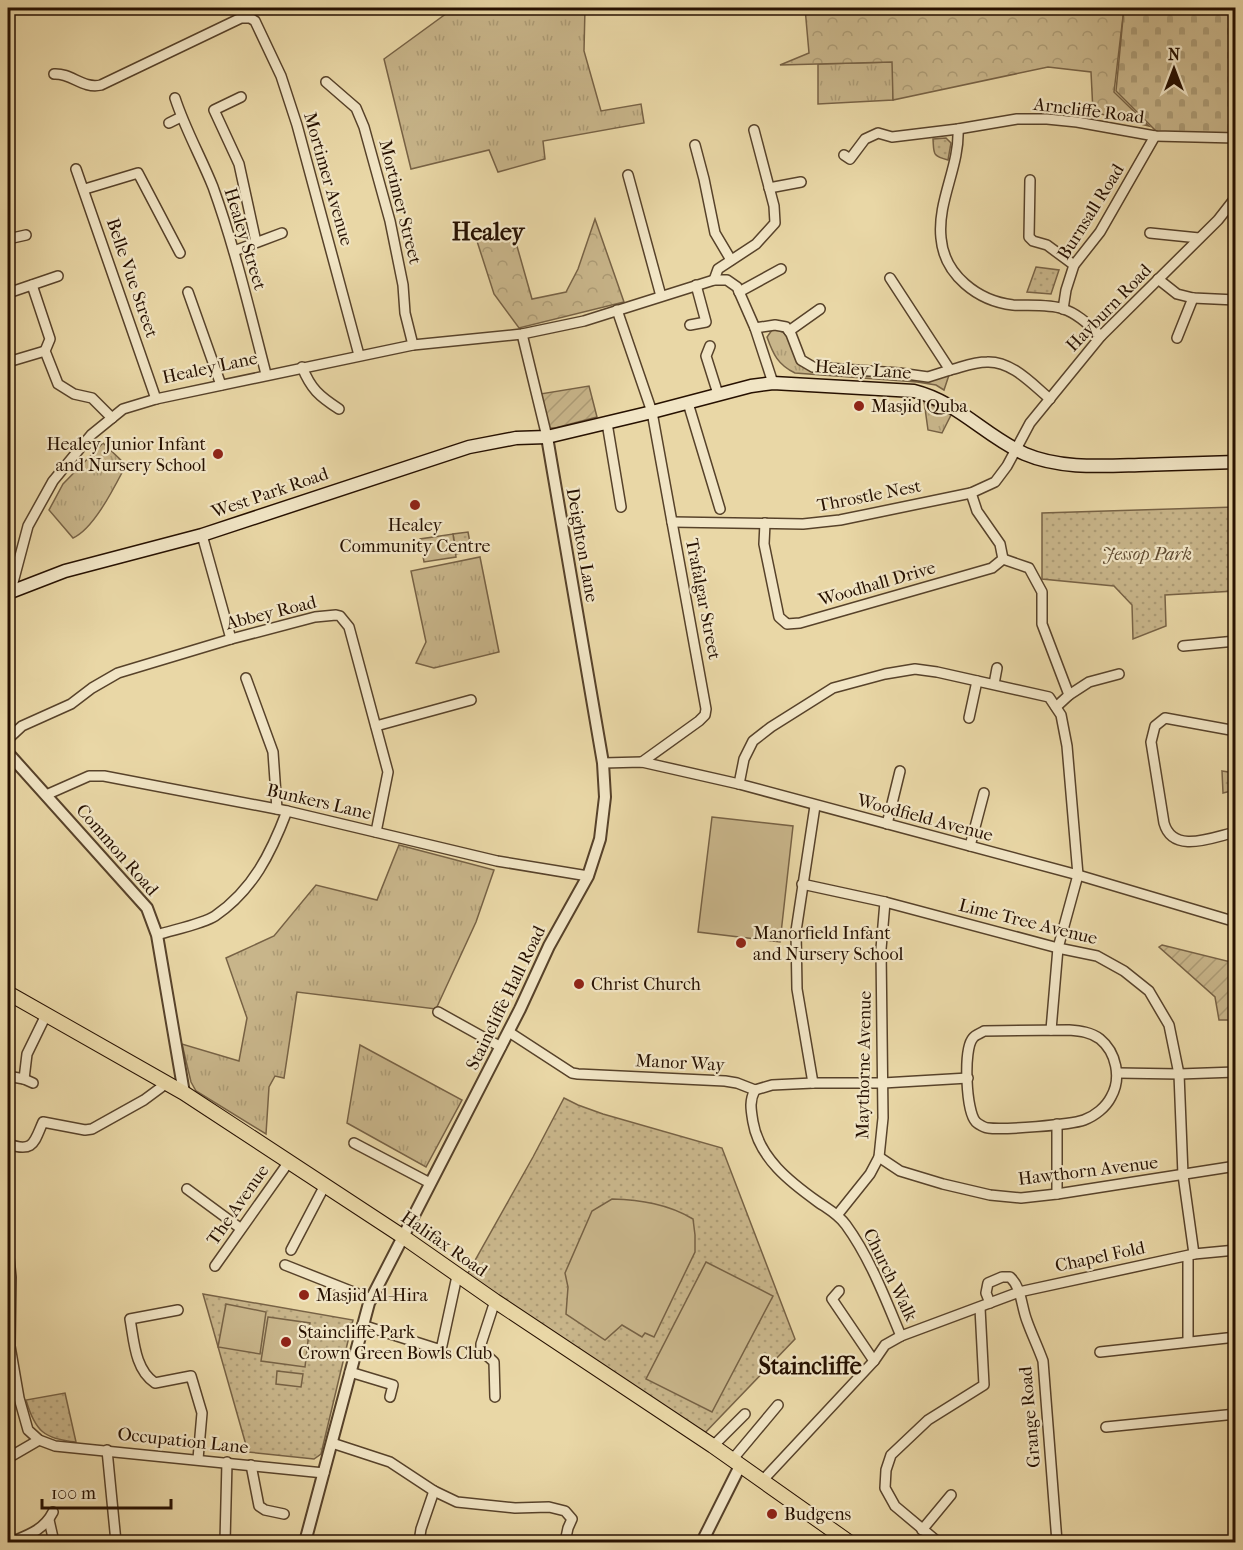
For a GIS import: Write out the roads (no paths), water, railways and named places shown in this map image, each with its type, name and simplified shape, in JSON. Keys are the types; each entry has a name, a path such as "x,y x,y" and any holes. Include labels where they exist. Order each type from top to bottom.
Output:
{"main road":[{"name":"Healey Lane","path":"547,437 773,382 914,391 933,396 952,406 1015,450 1042,460 1095,466 1236,462"},
{"name":"West Park Road","path":"9,591 65,571 202,535 469,447 516,438 547,437"},
{"name":"Halifax Road","path":"8,993 184,1093 324,1187 402,1236 763,1480 849,1542"}],"street":[{"name":"Mortimer Avenue","path":"54,74 63,74 83,85 101,85 241,18 250,18 255,21 284,86 297,125 359,355"},
{"name":"Mortimer Street","path":"326,82 356,108 364,127 390,221 403,285 405,313 413,345"},
{"path":"241,97 214,110 239,164 256,242"},
{"name":"Healey Street","path":"174,98 212,185 234,251 266,374"},
{"path":"169,123 181,117"},
{"name":"Arncliffe Road","path":"844,155 850,159 865,139 878,133 892,137 958,129 1017,118 1077,122 1155,136 1236,138"},
{"path":"958,129 958,144 941,224 943,249 954,273 969,288 995,302 1063,309 1080,318 1101,336"},
{"path":"754,130 774,206 775,223 756,244 718,269 714,280 727,280 739,292 755,328 773,382"},
{"name":"Burnsall Road","path":"1063,309 1074,265 1100,232 1155,136"},
{"path":"694,145 704,179 715,233 731,260"},
{"name":"Belle Vue Street","path":"76,169 85,189 156,399"},
{"path":"85,189 138,173 180,253"},
{"path":"628,175 662,296"},
{"path":"1030,180 1029,237 1047,244 1074,265"},
{"path":"769,188 801,182"},
{"name":"Hayburn Road","path":"1015,450 1030,423 1101,336 1218,220 1236,197"},
{"path":"1150,232 1199,238"},
{"path":"234,251 282,233"},
{"path":"8,239 26,235"},
{"path":"739,292 782,272 775,258"},
{"path":"14,291 58,276"},
{"path":"890,278 950,370"},
{"path":"1158,279 1177,294 1193,298 1236,300"},
{"name":"Healey Lane","path":"9,591 28,526 53,481 91,435 123,409 156,399 359,355 413,345 522,333 584,321 714,280"},
{"path":"32,285 50,339 45,351 58,384 74,394 92,398 112,418"},
{"path":"690,325 706,322 696,285"},
{"path":"188,292 221,385"},
{"path":"1177,338 1193,298"},
{"path":"789,331 820,309"},
{"name":"Trafalgar Street","path":"617,310 652,412 706,709 705,715 699,721 642,762"},
{"path":"755,328 776,325 786,327 801,360 813,367 928,377 979,362 999,363 1016,370 1050,399"},
{"name":"Deighton Lane","path":"522,333 547,437 603,763"},
{"path":"710,346 706,356 718,394"},
{"path":"8,362 45,351"},
{"path":"302,367 309,384 319,396 339,409"},
{"path":"688,403 720,509"},
{"path":"607,423 621,507"},
{"name":"Throstle Nest","path":"672,522 803,524 840,520 971,493 995,482 1015,450"},
{"path":"971,493 977,511 1000,544 1002,559 1029,568 1042,592 1042,624 1069,695"},
{"name":"Woodhall Drive","path":"765,523 764,544 775,600 779,616 788,624 800,623 992,568 1002,559"},
{"path":"202,535 231,639"},
{"name":"Abbey Road","path":"8,739 22,726 71,704 118,672 315,617 340,616 349,627 388,772 376,832"},
{"path":"1183,646 1236,641"},
{"path":"994,684 997,668"},
{"path":"738,784 744,759 753,741 833,688 885,674 915,669 1049,697 1061,715 1067,746 1078,875 1058,948 1051,1030"},
{"path":"1056,707 1089,682 1119,674"},
{"path":"158,935 214,917 252,883 274,845 282,810 273,752 246,678"},
{"path":"969,718 977,681"},
{"path":"376,726 471,700"},
{"path":"1236,731 1165,718 1155,726 1151,742 1164,823 1173,838 1189,842 1236,832"},
{"name":"Common Road","path":"8,753 147,908 158,935 184,1093"},
{"name":"Woodfield Avenue","path":"603,763 642,762 738,784 1078,875 1236,922"},
{"name":"Staincliffe Hall Road","path":"305,1542 362,1325 371,1299 509,1032 549,946 588,876 600,839 605,797 603,763"},
{"path":"887,825 900,771"},
{"name":"Bunkers Lane","path":"46,795 89,776 104,776 282,810 497,861 588,876"},
{"path":"970,846 984,794"},
{"path":"813,1083 797,989 796,931 815,806"},
{"name":"Lime Tree Avenue","path":"802,884 885,902 1058,948 1097,956 1124,970 1149,991 1169,1025 1179,1074 1183,1175 1191,1255 1188,1341"},
{"name":"Maythorne Avenue","path":"838,1214 870,1174 879,1156 883,1118 881,949 885,902"},
{"path":"438,1012 501,1047"},
{"path":"13,1077 29,1081 27,1054 46,1015"},
{"path":"984,1031 1086,1032 1098,1038 1110,1050 1118,1073 1112,1096 1101,1110 1084,1120 987,1128 976,1122 970,1110 967,1052 973,1037 984,1031"},
{"name":"Manor Way","path":"509,1032 572,1073 725,1081 755,1090 772,1085 883,1083 968,1078"},
{"path":"1118,1073 1236,1072"},
{"path":"10,1147 29,1146 35,1142 43,1122 85,1130 92,1129 144,1100 167,1083"},
{"name":"Church Walk","path":"755,1090 751,1102 754,1125 757,1137 770,1159 785,1178 838,1214 871,1268 901,1336"},
{"path":"1057,1124 1057,1194"},
{"path":"354,1143 430,1182"},
{"name":"Hawthorn Avenue","path":"879,1156 900,1171 990,1195 1021,1198 1236,1166"},
{"name":"The Avenue","path":"215,1266 288,1163"},
{"path":"291,1250 324,1187"},
{"path":"187,1190 240,1228"},
{"path":"8,1248 9,1346 28,1430 39,1440 8,1458"},
{"name":"Chapel Fold","path":"763,1480 874,1361 885,1346 901,1336 1019,1292 1191,1255 1236,1250"},
{"path":"285,1265 371,1299"},
{"path":"362,1325 441,1350 457,1275"},
{"path":"990,1303 986,1293 988,1283 1002,1276 1010,1277 1017,1283 1019,1292"},
{"path":"839,1291 832,1299 874,1361"},
{"name":"Grange Road","path":"1019,1292 1042,1361 1057,1542"},
{"path":"495,1301 481,1344 481,1350 494,1362 495,1397"},
{"path":"938,1542 895,1506 885,1488 886,1470 891,1455 928,1420 984,1385 980,1308"},
{"path":"178,1310 130,1319 137,1356 145,1376 155,1383 191,1376 202,1413 198,1459"},
{"path":"1100,1352 1236,1337"},
{"path":"350,1372 393,1385 390,1397"},
{"path":"702,1542 736,1462 778,1405"},
{"path":"713,1446 746,1414"},
{"path":"1106,1427 1236,1414"},
{"name":"Occupation Lane","path":"39,1440 54,1446 324,1473"},
{"path":"332,1443 390,1462 434,1491 457,1502 515,1508 549,1506 565,1511 572,1519 567,1528 565,1542"},
{"path":"107,1450 116,1542"},
{"path":"225,1542 227,1462"},
{"path":"251,1465 259,1506 265,1510 284,1514"},
{"path":"419,1542 434,1491"},
{"path":"922,1530 951,1495"},
{"path":"11,1542 40,1529 51,1516 54,1542"}],"place":[{"name":"Masjid Quba","path":"859,406"},
{"name":"Healey Junior Infant and Nursery School","path":"218,454"},
{"name":"Healey Community Centre","path":"415,505"},
{"name":"Manorfield Infant and Nursery School","path":"741,943"},
{"name":"Christ Church","path":"579,984"},
{"name":"Masjid Al-Hira","path":"304,1295"},
{"name":"Staincliffe Park Crown Green Bowls Club","path":"286,1342"},
{"name":"Budgens","path":"772,1514"}],"district":[{"name":"Healey","path":"488,232"},
{"name":"Staincliffe","path":"810,1366"}],"park label":[{"name":"Jessop Park","path":"1147,554"}]}
